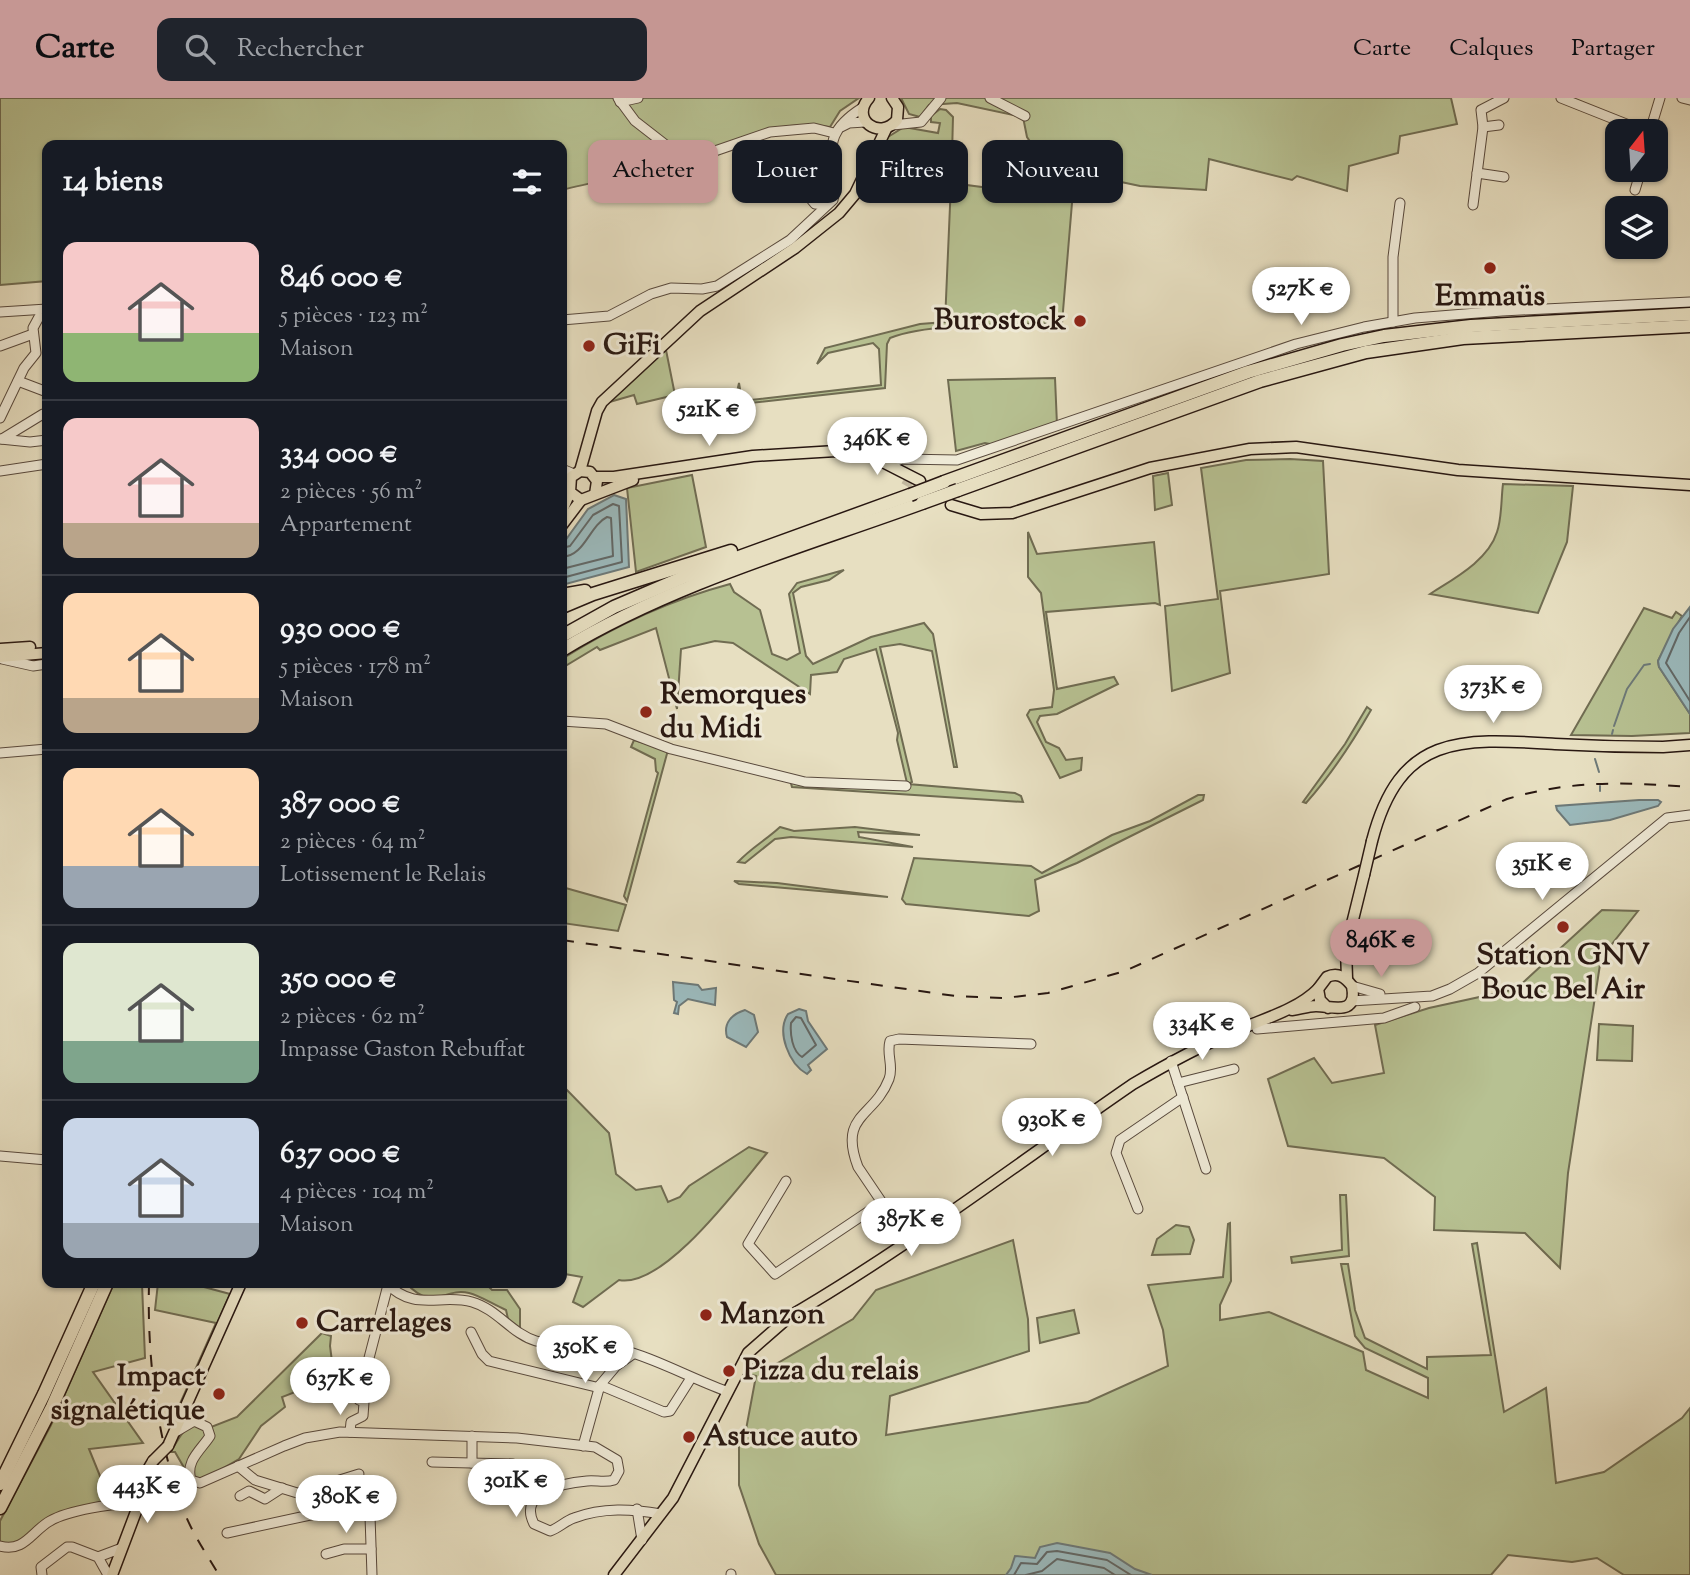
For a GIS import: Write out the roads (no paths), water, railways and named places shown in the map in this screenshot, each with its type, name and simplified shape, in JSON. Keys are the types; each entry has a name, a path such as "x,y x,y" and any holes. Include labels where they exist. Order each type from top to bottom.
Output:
{"highway":[{"path":"567,633 614,607 664,585 1248,372 1342,345 1384,336 1471,326 1690,314"},
{"path":"567,647 616,619 676,593 922,503 954,499 1260,381 1355,354 1463,338 1690,326"},
{"path":"567,605 593,594 906,497"},
{"path":"567,594 647,577"},
{"path":"0,1484 92,1288"},
{"path":"0,1508 52,1407 105,1288"}],"main road":[{"path":"868,140 868,125 862,108 869,98"},
{"path":"881,140 898,113 893,99"},
{"path":"868,125 889,127"},
{"path":"567,496 591,438 597,411 611,393 700,310 795,248 839,213 856,192"},
{"path":"591,438 594,476 598,485 595,494"},
{"path":"954,499 974,509 995,510 1059,497 1191,458 1250,449 1296,447 1458,470 1690,485"},
{"path":"577,472 614,477 753,457 836,451 865,454 889,464 902,474"},
{"path":"753,457 846,458 879,466 920,481"},
{"path":"567,518 581,500 671,470"},
{"path":"569,490 581,500"},
{"path":"0,649 42,646"},
{"path":"0,658 42,654"},
{"path":"614,1575 662,1514 681,1483 726,1391 748,1353 785,1319 830,1294 906,1239 1171,1061 1284,1011 1318,989 1322,981 1331,975 1346,948 1372,841 1388,794 1408,770 1425,756 1460,742 1498,740 1649,747 1690,746"},
{"path":"1284,1011 1317,1006 1333,1009 1351,1001 1346,948"},
{"path":"1331,975 1350,982"},
{"path":"1318,989 1320,1000 1333,1009"},
{"path":"110,1575 140,1501 146,1473 177,1431 239,1288"}],"street":[{"path":"619,100 638,98"},
{"path":"889,127 920,122 941,98"},
{"path":"990,98 1025,116"},
{"path":"1473,205 1483,127 1481,110 1504,98"},
{"path":"1561,98 1614,119"},
{"path":"1654,119 1660,98"},
{"path":"1682,98 1690,100"},
{"path":"619,100 635,121 671,149 682,153 712,152 769,132 814,128 835,131 849,123 868,125"},
{"path":"834,140 835,131 842,122 862,108"},
{"path":"898,113 920,122"},
{"path":"1483,127 1499,125"},
{"path":"1477,173 1504,177"},
{"path":"1636,190 1638,182"},
{"path":"811,221 814,211 812,203"},
{"path":"816,203 827,205"},
{"path":"1393,321 1394,257 1400,203"},
{"path":"567,320 609,316 656,291 717,286 790,240 827,205"},
{"path":"902,474 914,463 957,460 1296,344 1393,321 1502,311 1690,302"},
{"path":"0,312 42,309"},
{"path":"0,418 4,397 37,351 33,334 39,317"},
{"path":"0,346 33,334"},
{"path":"18,381 42,390"},
{"path":"1,439 42,415"},
{"path":"1,439 42,441"},
{"path":"889,464 902,459 928,461"},
{"path":"0,466 42,462"},
{"path":"0,471 42,463"},
{"path":"567,471 577,472"},
{"path":"567,485 569,490"},
{"path":"0,658 33,666 42,665"},
{"path":"567,721 606,724 671,749 805,782 906,786"},
{"path":"0,753 42,749"},
{"path":"1351,1001 1441,993 1478,973 1667,818 1690,815"},
{"path":"1350,982 1370,992 1402,998"},
{"path":"1257,1029 1384,1018 1415,1007"},
{"path":"1333,1009 1339,1023"},
{"path":"906,1239 858,1167 852,1136 855,1124 884,1091 891,1076 892,1061 888,1048 890,1041 899,1039 1031,1044"},
{"path":"1171,1061 1206,1169"},
{"path":"1178,1083 1234,1069"},
{"path":"1138,1209 1116,1147 1120,1140 1183,1097"},
{"path":"0,1156 42,1162"},
{"path":"0,1161 42,1163"},
{"path":"786,1181 748,1244 775,1274 881,1203"},
{"path":"369,1358 386,1288"},
{"path":"395,1288 421,1301 472,1302 487,1308 533,1340 552,1345 605,1345 726,1391"},
{"path":"471,1332 482,1354 489,1361 600,1386 664,1412 670,1411 691,1378"},
{"path":"583,1446 600,1386 616,1366 633,1354"},
{"path":"350,1432 351,1422 363,1416 364,1402 359,1400"},
{"path":"177,1431 194,1421 204,1424 209,1432 208,1439 190,1465 190,1475 195,1483 205,1482 305,1438 350,1432 472,1436 601,1449 613,1457 619,1466 617,1476 609,1482 588,1480 540,1493 531,1504 530,1512 534,1524 550,1531 576,1517 615,1510 637,1509 662,1514"},
{"path":"472,1436 472,1463"},
{"path":"432,1462 513,1464"},
{"path":"238,1466 248,1476 282,1488 330,1503 359,1504 369,1509 372,1575"},
{"path":"299,1493 359,1474"},
{"path":"240,1496 249,1492 265,1499 282,1488"},
{"path":"0,1546 15,1548 22,1545 55,1518 140,1501"},
{"path":"227,1533 315,1514 330,1503"},
{"path":"637,1509 642,1539"},
{"path":"42,1575 41,1567 44,1563 67,1547 98,1557 110,1575"},
{"path":"98,1557 122,1548"},
{"path":"326,1554 344,1549 371,1549"}],"water":[{"path":"614,495 626,499 629,567 567,584 567,538 588,509"},
{"path":"1690,607 1690,714 1659,667 1658,661 1673,629"},
{"path":"1639,800 1661,802 1658,806 1610,820 1570,825 1556,806"},
{"path":"673,982 698,985 702,990 716,988 715,1005 688,999 679,1006 678,1014 674,1013 677,1002 674,1000"},
{"path":"799,1009 806,1011 808,1021 827,1049 808,1065 811,1070 807,1074 790,1055 783,1030 788,1014"},
{"path":"745,1010 754,1015 758,1032 746,1047 727,1037 726,1032 730,1020"},
{"path":"1057,1543 1110,1553 1135,1569 1152,1575 1006,1575 1015,1556 1035,1558 1040,1547"}],"waterway":[{"path":"1614,726 1627,689 1644,665 1650,664"},
{"path":"1612,734 1613,730"},
{"path":"1595,759 1599,772"},
{"path":"1600,786 1600,791"}],"tunnel":[{"path":"904,479 929,493"}],"railway":[{"path":"567,941 955,996 1004,998 1048,993 1125,971 1507,799 1553,788 1598,784 1690,787"},
{"path":"149,1288 152,1371 167,1459 189,1522 219,1575"}],"place":[{"name":"Emmaüs","path":"1490,268"},
{"name":"Burostock","path":"1080,321"},
{"name":"GiFi","path":"589,346"},
{"name":"Remorques du Midi","path":"646,712"},
{"name":"Station GNV Bouc Bel Air","path":"1563,927"},
{"name":"Manzon","path":"706,1315"},
{"name":"Carrelages","path":"302,1323"},
{"name":"Pizza du relais","path":"729,1371"},
{"name":"Impact signalétique","path":"219,1394"},
{"name":"Astuce auto","path":"689,1437"}]}
